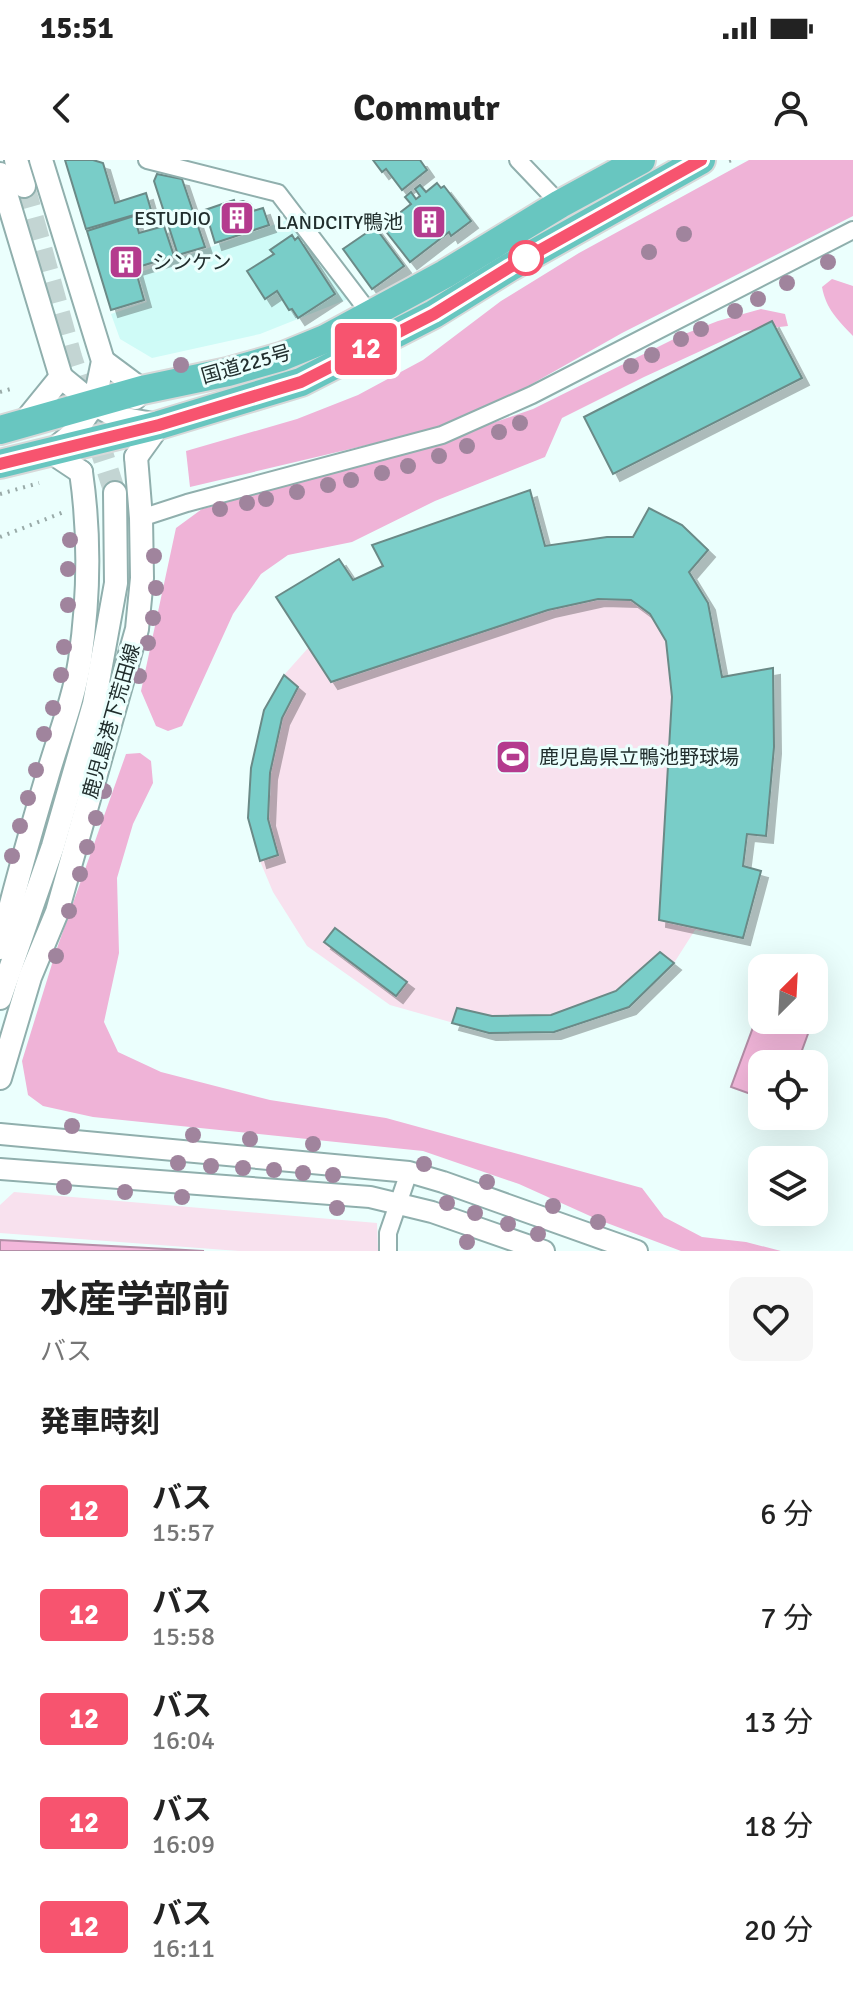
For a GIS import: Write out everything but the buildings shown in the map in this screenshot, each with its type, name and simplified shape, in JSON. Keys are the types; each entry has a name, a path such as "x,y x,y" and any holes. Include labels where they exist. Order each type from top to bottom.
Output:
{"highway":[{"name":"国道225号","path":"11,428 142,390 281,357 325,339 445,274 560,204 641,160"},
{"name":"国道225号","path":"0,464 51,452 111,428 159,425 301,382 434,314 510,267 721,160"}],"main road":[{"path":"16,160 24,186"},
{"path":"41,160 103,361 94,404 75,432 51,452 81,472"},
{"path":"0,174 61,377 94,404 136,457 159,425"},
{"path":"0,948 79,663 86,601 87,548 87,513 81,472 142,390 103,361"},
{"path":"11,428 61,377"},
{"path":"11,428 56,427 75,432 111,428"},
{"name":"鹿児島港下荒田線","path":"0,1078 30,977 57,912 137,629 142,578 136,457"},
{"name":"鹿児島港下荒田線","path":"0,998 53,846 94,704 111,621 117,544 115,493"},
{"name":"鹿児島港下荒田線","path":"30,977 53,846"}],"street":[{"path":"147,160 278,193 371,315"},
{"path":"518,160 560,204"},
{"path":"141,518 442,435 532,395 853,230"},
{"path":"0,1134 409,1172 637,1251"},
{"path":"0,1169 334,1193 399,1203 432,1212 544,1251"},
{"path":"388,1251 388,1233 409,1172"}],"path":[{"path":"0,392 14,388"},
{"path":"0,494 39,483"},
{"path":"0,537 64,512"}],"shaded area":[{"path":"749,160 853,160 853,216 622,333 507,398 435,429 190,487 186,451 297,419 358,395 423,360 501,301 579,253"},
{"path":"287,220 348,299 260,334 152,358 120,339 111,314 147,302 138,273"},
{"path":"832,279 853,286 853,336 826,302 822,287"},
{"path":"761,309 785,314 788,326 744,331 562,418 545,457 435,501 352,542 288,555 261,574 233,614 182,726 168,731 156,726 141,691 176,528 202,509 403,454 533,409 682,335"},
{"name":"鹿児島県立鴨池野球場","path":"530,490 545,546 607,537 633,537 649,508 682,525 708,550 689,572 708,603 722,677 773,668 774,747 766,836 747,835 743,865 761,871 743,938 695,930 674,963 629,1007 554,1032 489,1033 390,1005 307,946 273,892 260,861 264,710 284,675 309,647 339,559 354,580 383,566 372,545"},
{"path":"140,753 151,761 153,783 133,824 117,878 119,953 104,1022 118,1052 161,1072 270,1100 386,1118 642,1188 664,1217 702,1237 746,1242 781,1251 681,1251 599,1220 519,1184 423,1151 93,1117 43,1106 28,1095 22,1061 56,951 126,754"},
{"path":"751,1034 808,1034 802,1050 748,1050 748,1093 731,1087"},
{"path":"14,1192 377,1223 378,1251 239,1251 0,1233 0,1205"},
{"path":"0,1240 204,1251 0,1251"}],"tunnel":[{"path":"24,186 71,357 115,493"}],"bus line":[{"name":"12","path":"0,464 159,425 301,382 434,314 510,267 701,160"}],"place":[{"name":"ESTUDIO","path":"237,218"},
{"name":"LANDCITY鴨池","path":"429,222"},
{"name":"シンケン","path":"126,262"},
{"name":"鹿児島県立鴨池野球場","path":"513,757"}]}
